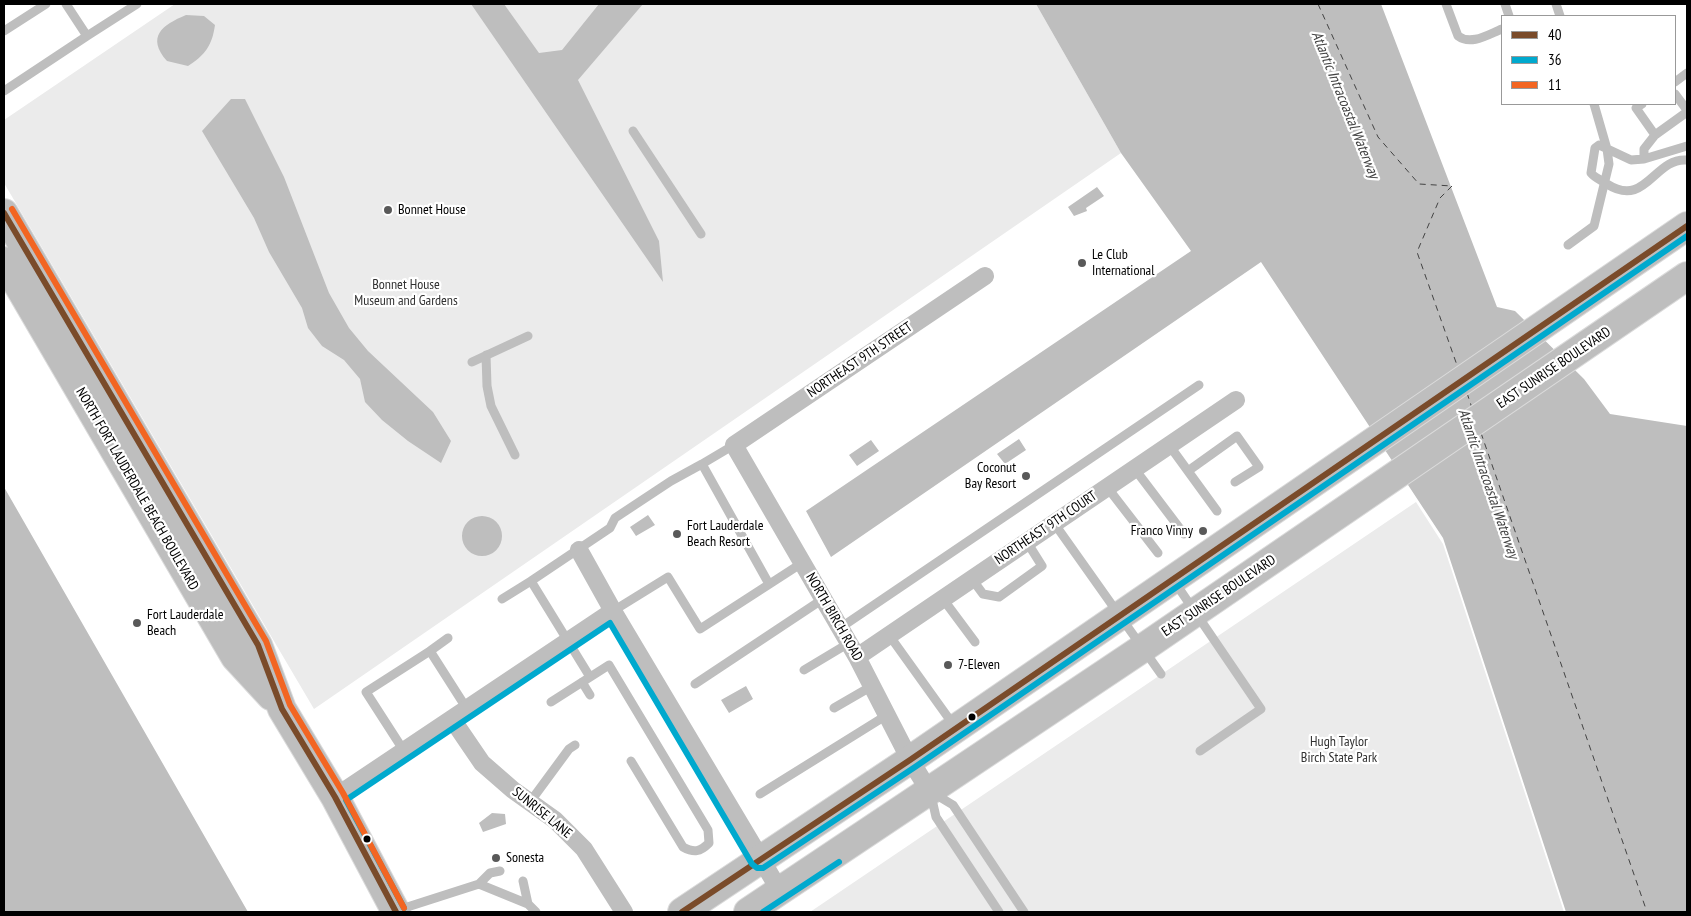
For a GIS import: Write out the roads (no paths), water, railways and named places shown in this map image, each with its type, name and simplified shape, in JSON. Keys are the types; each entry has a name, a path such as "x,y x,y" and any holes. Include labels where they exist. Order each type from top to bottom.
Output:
{"main road":[{"name":"NORTH FORT LAUDERDALE BEACH BOULEVARD","path":"4,212 258,645 282,708 396,912"},
{"path":"682,912 910,760 1563,309 1687,226"},
{"name":"NORTH FORT LAUDERDALE BEACH BOULEVARD","path":"4,261 235,657 282,708"},
{"name":"EAST SUNRISE BOULEVARD","path":"748,912 1143,648 1687,276"}],"street":[{"name":"NORTHEAST 9TH STREET","path":"734,445 985,276"},
{"name":"NORTHEAST 9TH COURT","path":"849,643 889,635 1236,400"},
{"name":"NORTH BIRCH ROAD","path":"734,445 849,643 910,760 930,792"},
{"path":"579,550 613,611 780,891"},
{"path":"334,798 613,611"},
{"name":"SUNRISE LANE","path":"452,720 482,763 555,820 584,848 624,912"}],"lane":[{"path":"4,31 46,4"},
{"path":"66,4 87,36"},
{"path":"4,91 137,4"},
{"path":"1446,4 1458,36 1463,40 1469,41 1501,29"},
{"path":"1676,81 1687,73"},
{"path":"1644,159 1644,149 1655,135 1687,111 1676,95"},
{"path":"1568,245 1594,226 1609,164 1607,149 1594,105"},
{"path":"1637,105 1655,135"},
{"path":"633,131 701,234"},
{"path":"1687,146 1680,146 1644,159 1631,160 1599,145 1596,148 1591,173 1613,188 1630,192 1640,187 1667,166 1681,159 1687,160"},
{"path":"472,362 528,336"},
{"path":"486,356 487,386 491,406 515,455"},
{"path":"804,670 849,643 1199,385"},
{"path":"1188,472 1237,436 1259,467 1235,482"},
{"path":"502,599 579,550 610,528 616,518 671,481 734,445"},
{"path":"1169,445 1217,511"},
{"path":"702,464 770,584"},
{"path":"1134,468 1184,534"},
{"path":"1107,487 1158,553"},
{"path":"1054,523 1161,674"},
{"path":"972,579 983,594 1000,597 1042,566 1027,542"},
{"path":"613,611 668,577 700,629 802,563"},
{"path":"1172,578 1262,709 1200,752"},
{"path":"530,581 567,642 586,680 590,695"},
{"path":"695,684 823,599"},
{"path":"943,599 975,642"},
{"path":"889,635 956,728"},
{"path":"404,751 366,692 448,638"},
{"path":"430,651 467,709"},
{"path":"551,702 609,665 708,830 709,842 702,850 692,852 683,847 631,761"},
{"path":"834,708 872,686"},
{"path":"760,794 887,715"},
{"path":"530,802 569,749 575,745"},
{"path":"930,792 936,817 999,912"},
{"path":"930,792 952,805 1024,912"},
{"path":"396,912 479,884 490,873 500,871"},
{"path":"523,882 528,904"},
{"path":"479,884 528,904 536,912"}],"water":[{"path":"471,4 504,4 539,53 562,50 599,4 643,4 578,80 659,241 663,282"},
{"name":"Atlantic Intracoastal Waterway","path":"1036,4 1381,4 1497,307 1515,311 1584,379 1610,414 1687,426 1687,912 1566,912 1443,538 1261,262 831,557 806,511 1191,251 1121,153"},
{"path":"186,15 204,16 215,25 212,39 207,49 188,66 167,61 161,53 157,39 164,28 170,23"},
{"path":"231,99 245,99 284,177 329,293 349,328 368,351 433,412 451,441 441,463 408,441 382,420 365,402 360,379 344,360 322,346 308,328 302,308 269,252 254,218 202,131"},
{"path":"1097,187 1104,196 1086,208 1087,211 1074,216 1068,207"},
{"path":"1019,439 1026,450 1005,464 997,454"},
{"path":"871,440 879,451 857,466 849,455"},
{"path":"4,487 248,912 4,912"},
{"path":"648,515 655,525 636,536 630,527"},
{"path":"482,516 496,522 502,536 496,550 482,556 468,550 462,536 468,522"},
{"path":"746,686 753,699 729,713 721,700"},
{"path":"492,813 505,814 506,824 483,832 479,823"}],"place":[{"name":"Bonnet House","path":"388,210"},
{"name":"Le Club International","path":"1082,263"},
{"name":"Coconut Bay Resort","path":"1026,476"},
{"name":"Franco Vinny","path":"1203,531"},
{"name":"Fort Lauderdale Beach Resort","path":"677,534"},
{"name":"Fort Lauderdale Beach","path":"137,623"},
{"name":"7-Eleven","path":"948,665"},
{"name":"Sonesta","path":"496,858"}],"park label":[{"name":"Bonnet House Museum and Gardens","path":"406,294"},
{"name":"Hugh Taylor Birch State Park","path":"1339,750"}]}
